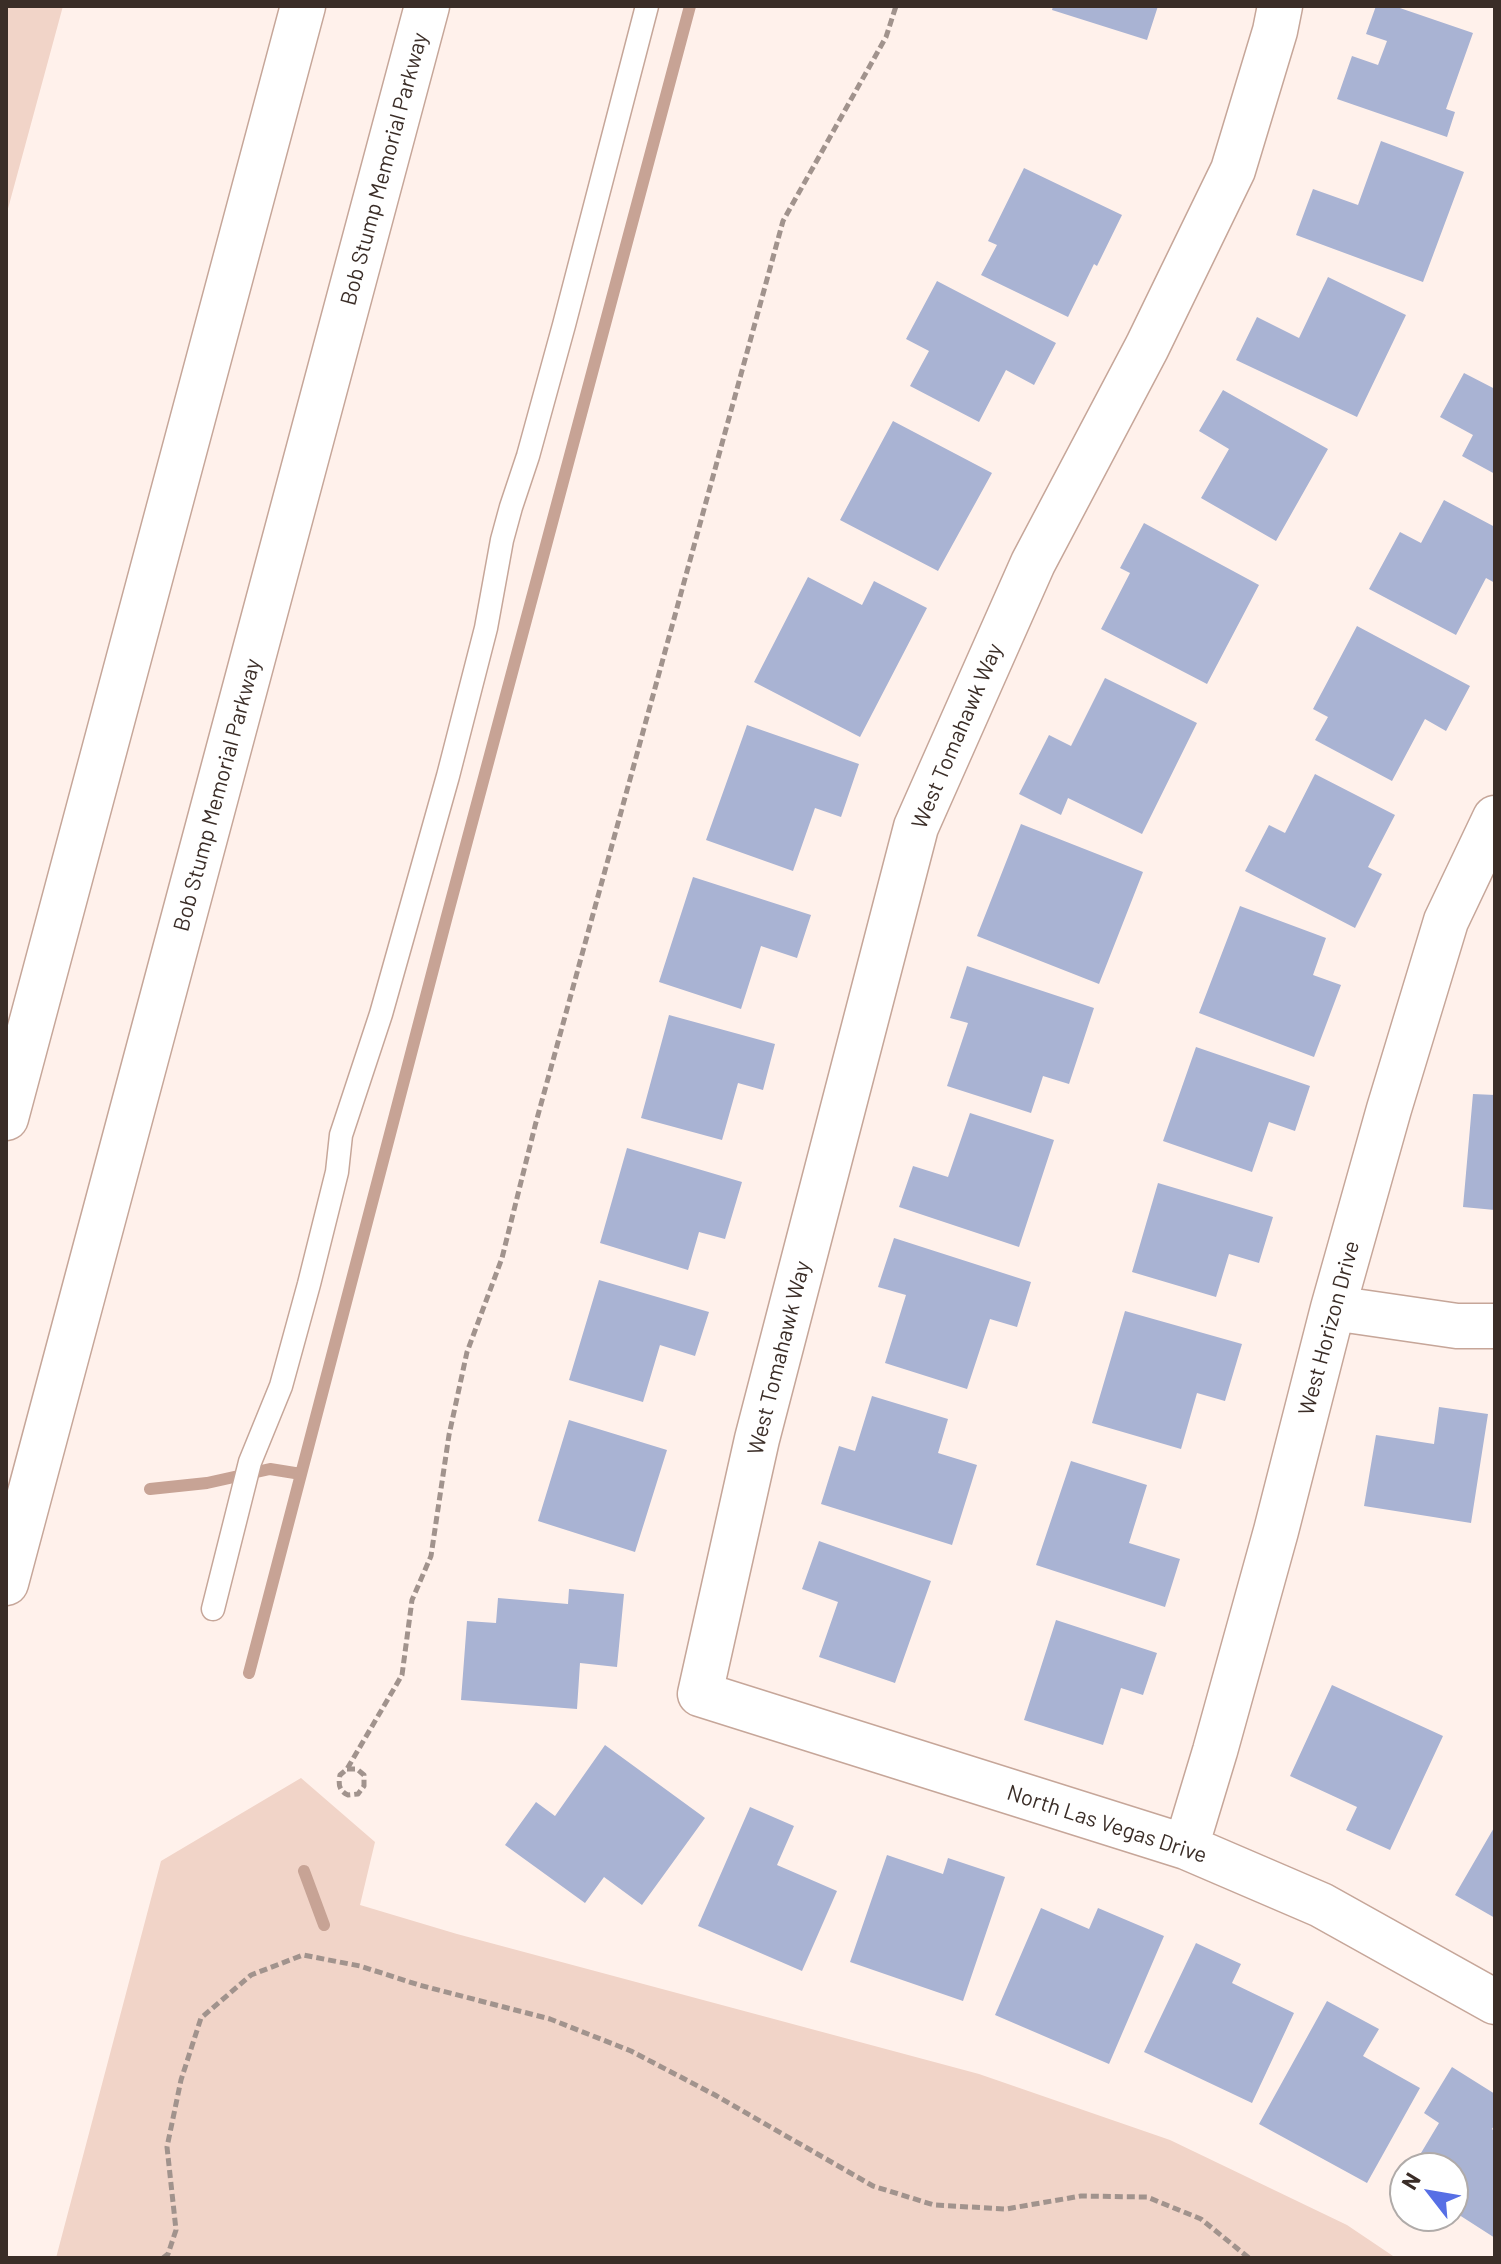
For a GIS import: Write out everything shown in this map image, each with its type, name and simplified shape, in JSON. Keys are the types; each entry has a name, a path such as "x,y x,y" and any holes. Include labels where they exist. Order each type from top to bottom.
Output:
{"main road":[{"path":"6,1118 303,6"},
{"name":"Bob Stump Memorial Parkway","path":"6,1583 427,6"},
{"name":"West Tomahawk Way","path":"700,1694 757,1439 916,827 1033,563 1147,347 1233,170 1280,6"},
{"name":"West Horizon Drive","path":"1186,1847 1276,1531 1333,1308 1389,1109 1446,921 1495,818"},
{"path":"1333,1308 1457,1326 1495,1326"},
{"name":"North Las Vegas Drive","path":"700,1694 1186,1847 1321,1905 1495,2002"}],"lane":[{"path":"213,1609 250,1462 281,1386 337,1172 341,1135 381,1014 448,776 486,628 502,540 564,325 647,6"}],"path":[{"path":"347,1769 357,1769 364,1775 364,1786 358,1794 348,1795 341,1789 338,1784 340,1775 347,1769 402,1675 412,1600 431,1556 449,1435 467,1352 502,1258 535,1126 783,221 886,37 896,6"},
{"path":"163,2258 168,2254 176,2230 167,2147 181,2080 201,2018 251,1975 303,1955 360,1966 419,1985 550,2019 631,2051 873,2186 904,2196 934,2205 1006,2209 1081,2196 1147,2197 1201,2219 1249,2258"}],"shaded area":[{"path":"6,6 63,6 6,216"},
{"path":"301,1778 375,1842 360,1905 457,1934 979,2074 1170,2140 1347,2225 1396,2258 56,2258 161,1861"}],"building":[{"path":"1053,6 1158,6 1147,40 1052,10"},
{"path":"1376,6 1394,6 1473,33 1446,109 1455,112 1447,137 1337,99 1352,56 1378,65 1387,41 1366,34"},
{"path":"1381,141 1464,172 1423,282 1296,235 1313,189 1358,205"},
{"path":"1024,168 1122,215 1068,317 981,275 997,245 988,241"},
{"path":"1328,277 1406,315 1357,417 1236,360 1257,317 1299,338"},
{"path":"937,281 1056,343 1034,385 1006,370 979,422 910,386 929,351 906,339"},
{"path":"1464,373 1495,389 1495,474 1462,456 1473,435 1440,417"},
{"path":"1223,390 1328,449 1276,541 1201,498 1229,449 1199,431"},
{"path":"893,421 992,473 938,571 840,520"},
{"path":"1444,500 1495,527 1495,583 1486,578 1456,635 1369,589 1400,532 1421,543"},
{"path":"1144,523 1259,585 1207,684 1101,629 1130,573 1120,568"},
{"path":"808,577 862,605 874,581 927,608 860,737 754,682"},
{"path":"1357,626 1470,686 1446,731 1425,719 1392,781 1315,740 1328,717 1313,709"},
{"path":"1105,678 1197,723 1142,834 1068,798 1061,815 1019,794 1049,735 1071,746"},
{"path":"747,725 859,764 841,817 815,808 793,871 706,840"},
{"path":"1315,774 1395,815 1368,867 1382,874 1355,928 1245,871 1269,825 1285,833"},
{"path":"1021,824 1143,872 1099,984 977,936"},
{"path":"693,877 811,915 797,958 761,946 741,1009 659,982"},
{"path":"1240,906 1326,938 1313,975 1341,985 1314,1057 1199,1013"},
{"path":"967,966 1094,1008 1069,1084 1043,1076 1031,1113 947,1086 968,1023 950,1018"},
{"path":"669,1015 775,1044 763,1090 738,1083 722,1140 641,1118"},
{"path":"1196,1047 1310,1086 1295,1131 1269,1122 1252,1172 1163,1141"},
{"path":"1473,1094 1495,1095 1495,1210 1463,1207"},
{"path":"970,1113 1054,1140 1019,1247 899,1207 913,1166 948,1177"},
{"path":"627,1148 742,1182 725,1239 699,1232 688,1270 600,1243"},
{"path":"1158,1183 1273,1217 1259,1263 1229,1254 1216,1297 1132,1272"},
{"path":"894,1238 1031,1282 1017,1327 990,1319 967,1389 885,1363 906,1295 878,1287"},
{"path":"599,1280 709,1312 695,1356 660,1345 643,1402 569,1380"},
{"path":"1125,1311 1242,1344 1225,1401 1197,1393 1181,1449 1092,1423"},
{"path":"872,1396 948,1419 938,1453 977,1465 952,1545 821,1504 839,1446 855,1451"},
{"path":"1439,1407 1488,1414 1471,1523 1364,1506 1376,1435 1434,1444"},
{"path":"569,1420 667,1450 635,1552 538,1521"},
{"path":"1071,1461 1147,1485 1129,1543 1180,1559 1165,1607 1036,1565"},
{"path":"819,1541 931,1581 895,1683 819,1657 838,1602 802,1589"},
{"path":"569,1589 624,1594 617,1667 580,1663 577,1709 461,1700 467,1621 496,1623 498,1598 568,1604"},
{"path":"1056,1620 1157,1653 1143,1695 1121,1688 1103,1745 1024,1720"},
{"path":"1332,1685 1443,1736 1390,1850 1346,1830 1357,1807 1290,1776"},
{"path":"605,1745 705,1818 642,1905 604,1877 585,1903 505,1845 536,1802 555,1816"},
{"path":"750,1807 794,1826 777,1865 837,1891 802,1971 698,1926"},
{"path":"1495,1826 1495,1918 1455,1895"},
{"path":"887,1855 943,1874 948,1858 1005,1877 963,2001 850,1962"},
{"path":"1041,1908 1089,1929 1098,1908 1164,1936 1109,2064 995,2015"},
{"path":"1196,1943 1241,1964 1232,1983 1294,2013 1252,2103 1144,2052"},
{"path":"1327,2001 1379,2029 1363,2056 1420,2088 1367,2183 1259,2124"},
{"path":"1452,2067 1495,2094 1495,2124 1492,2129 1495,2132 1495,2238 1469,2221 1469,2152 1422,2152 1439,2123 1424,2113"}],"waterway":[{"path":"249,1673 690,6"},
{"path":"150,1489 207,1483 270,1469 301,1474"},
{"path":"304,1871 324,1925"}]}
